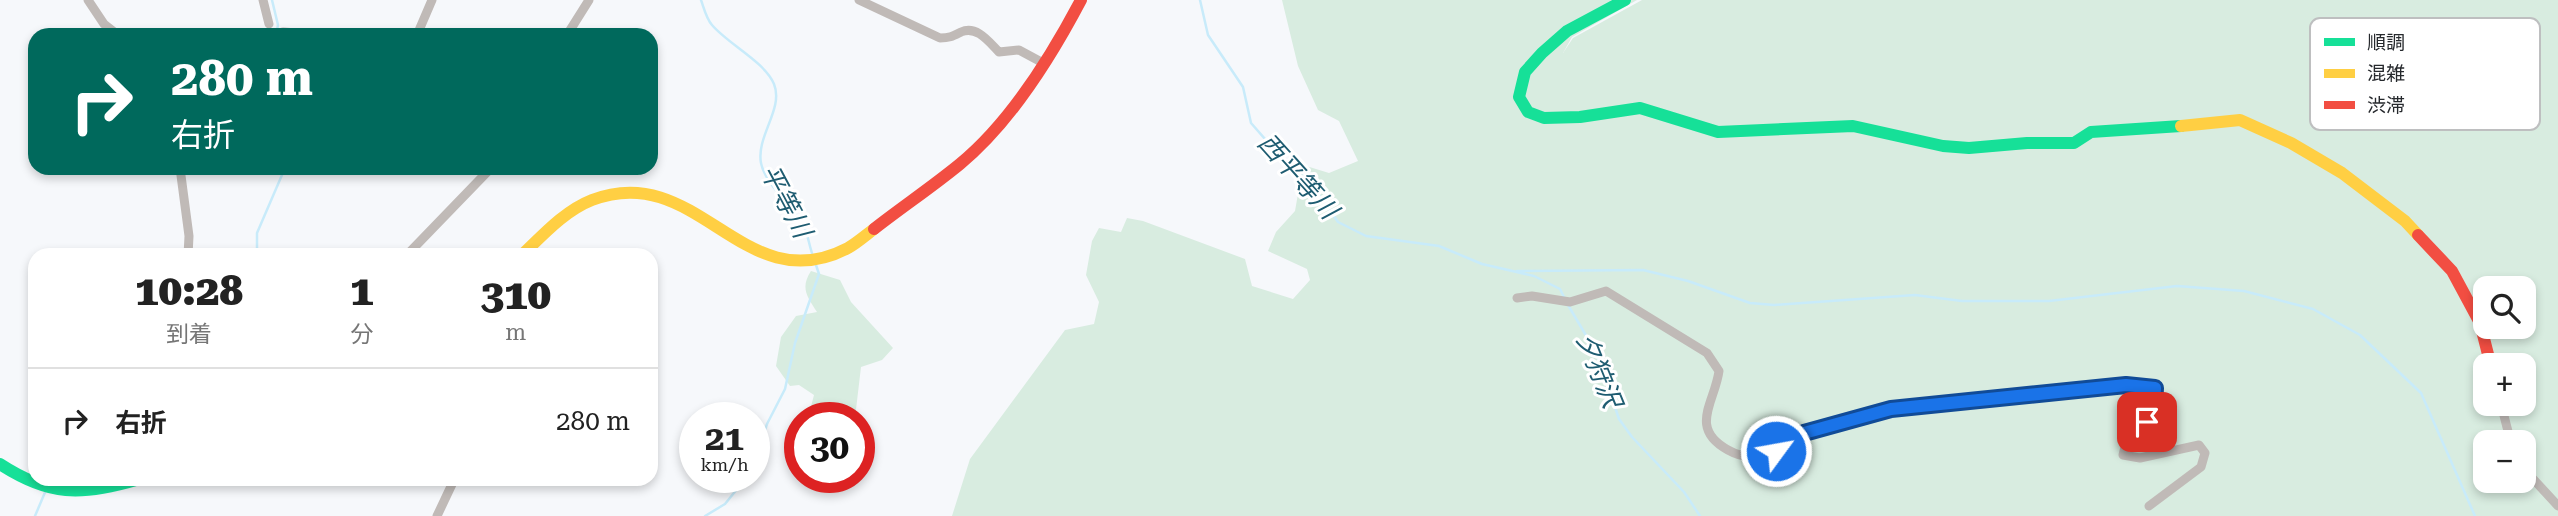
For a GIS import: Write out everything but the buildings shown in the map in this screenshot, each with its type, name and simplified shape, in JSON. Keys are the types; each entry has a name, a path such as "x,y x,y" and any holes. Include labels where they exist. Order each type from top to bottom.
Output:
{"street":[{"path":"88,0 109,28"},
{"path":"263,0 269,24"},
{"path":"420,28 432,0"},
{"path":"571,28 589,0"},
{"path":"859,0 940,38 950,38 965,30 978,32 999,52 1019,50 1045,64"},
{"path":"530,248 575,209 601,197 626,190 661,194 680,203 744,245 779,261 801,263 821,260 848,248 962,163 1010,112 1045,64 1081,0"},
{"path":"1625,0 1567,31 1525,72 1519,97 1528,112 1544,118 1580,117 1640,108 1718,132 1853,126 1943,146 1969,148 2027,143 2074,143 2091,132 2240,120 2291,143 2342,173 2404,222 2452,271 2480,323 2488,353"},
{"path":"181,175 188,248"},
{"path":"414,248 484,175"},
{"path":"1517,298 1532,296 1570,302 1606,291 1707,353 1719,371 1705,418 1710,435 1728,450 1745,457 1755,458 1776,451 1804,433 1891,409 2126,385 2155,388 2151,414 2147,422 2126,439 2123,455 2140,457 2199,444 2205,453 2201,467 2149,506"},
{"path":"0,464 28,481"},
{"path":"2536,482 2558,506"},
{"path":"37,486 58,492 91,491 111,486"},
{"path":"437,516 451,486"}],"green space":[{"path":"1282,0 1637,0 1572,37 1563,53 1573,38 1642,0 2558,0 2558,516 952,516 970,459 1065,330 1094,324 1099,302 1086,275 1092,241 1099,228 1121,232 1127,218 1143,221 1245,259 1252,286 1293,299 1310,280 1307,269 1268,251 1276,232 1295,211 1303,165 1329,173 1358,161 1339,121 1318,110 1298,66"},
{"path":"811,271 840,280 851,302 893,348 882,360 861,367 857,402 812,402 814,395 799,385 790,386 776,366 781,337 796,316 817,312 805,287"}],"waterway":[{"path":"272,0 277,28"},
{"name":"平等川","path":"701,0 712,25 763,68 774,84 775,103 762,143 761,163 773,187 803,225 813,256"},
{"name":"西平等川","path":"1200,0 1208,35 1243,87 1251,123 1279,155 1305,175 1338,222 1366,236 1439,246 1482,264 1534,276 1560,289 1565,299"},
{"path":"257,248 257,233 282,175"},
{"name":"平等川","path":"770,418 785,389 795,343 819,274 815,262"},
{"path":"1517,271 1643,270 1688,281 1750,303 1774,305 1915,295 1962,301 2049,301 2177,286 2244,291 2313,309 2360,335 2421,393 2475,516"},
{"name":"夕狩沢","path":"1568,305 1597,354 1619,419 1632,437 1684,492 1700,516"},
{"path":"35,516 46,490"},
{"name":"平等川","path":"705,516 725,504 734,493"}],"traffic: fast":[{"path":"1625,0 1567,31 1525,72 1519,97 1528,112 1544,118 1580,117 1640,108 1718,132 1853,126 1943,146 1969,148 2027,143 2074,143 2091,132 2181,126"},
{"path":"0,464 28,479"},
{"path":"47,486 66,490 112,486"}],"traffic: slow":[{"path":"2181,126 2240,120 2291,143 2342,173 2405,221 2418,235"},
{"path":"530,248 554,225 582,205 592,200 629,193 662,198 692,212 749,246 779,258 811,260 848,248 874,229"}],"traffic: jam":[{"path":"874,229 960,164 996,129 1043,66 1081,0"},
{"path":"2418,235 2452,271 2480,323 2488,353"}],"route":[{"path":"1776,451 1804,433 1891,409 2126,385 2155,388 2154,406 2147,422"}]}
